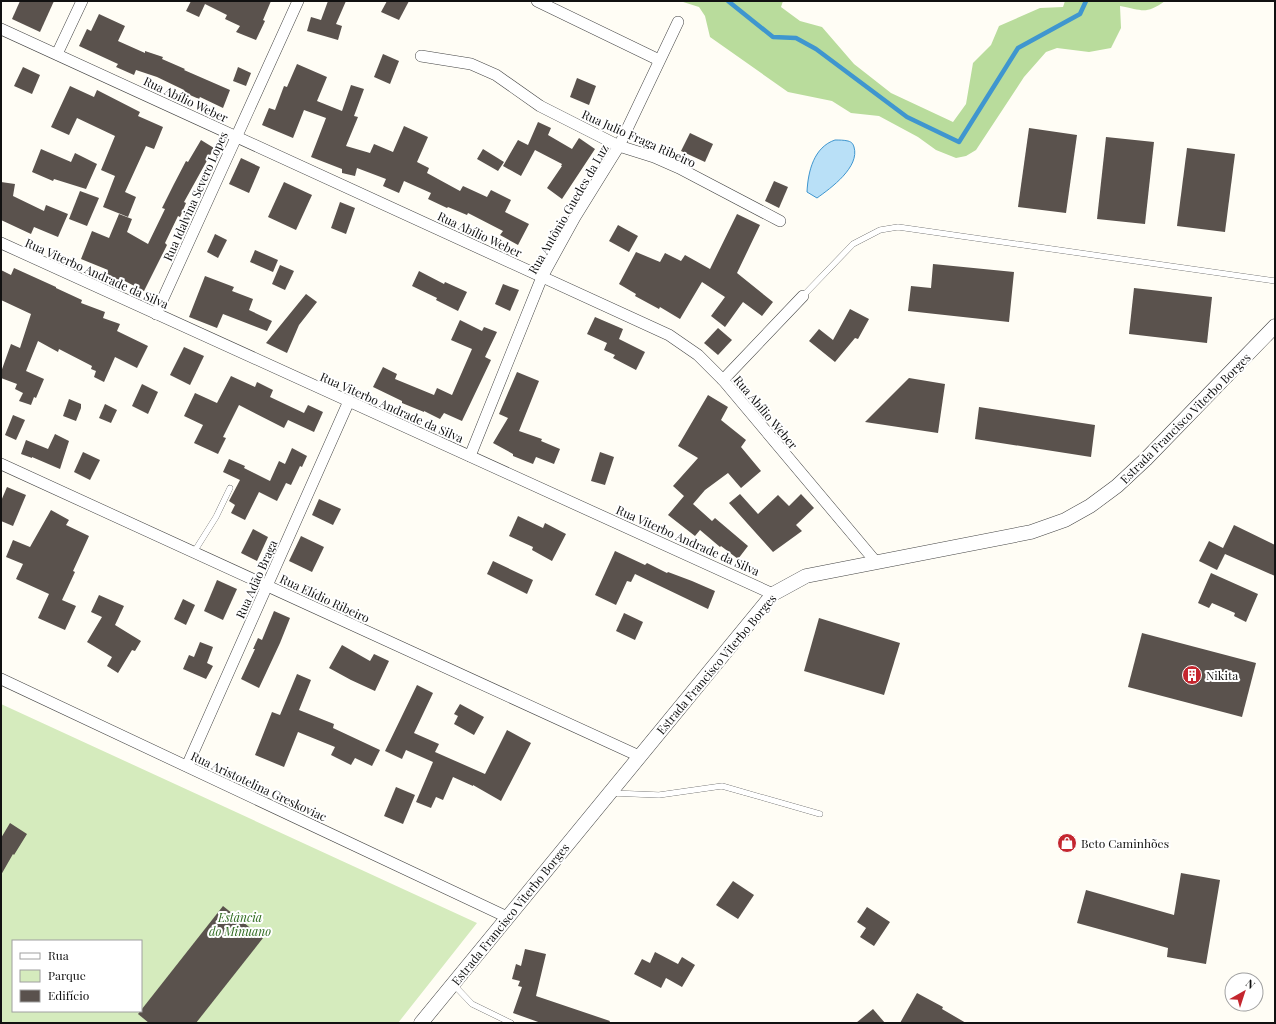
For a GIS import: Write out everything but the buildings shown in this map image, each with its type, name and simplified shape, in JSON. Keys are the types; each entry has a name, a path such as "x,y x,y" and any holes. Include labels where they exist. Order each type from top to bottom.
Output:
{"street":[{"path":"57,54 82,1"},
{"name":"Rua Idalvina Severo Lopes","path":"156,314 298,1"},
{"path":"537,1 659,60"},
{"name":"Rua Antônio Guedes da Luz","path":"470,456 542,277 575,218 619,146 678,22"},
{"name":"Rua Abílio Weber","path":"1,29 669,335 698,355 723,380 876,562"},
{"name":"Rua Julio Fraga Ribeiro","path":"421,56 471,64 496,75 540,106 619,146 654,157 679,168 780,222"},
{"name":"Rua Viterbo Andrade da Silva","path":"1,243 773,594"},
{"path":"723,380 803,296"},
{"name":"Estrada Francisco Viterbo Borges","path":"421,1023 773,594 806,576 1031,532 1065,520 1090,506 1117,486 1146,459 1275,326"},
{"name":"Rua Adão Braga","path":"187,766 349,401"},
{"name":"Rua Elídio Ribeiro","path":"1,464 639,756"},
{"name":"Rua Aristotelina Greskoviac","path":"1,679 507,917"}],"lane":[{"path":"803,296 853,244 880,230 898,227 1275,280"},
{"path":"194,552 216,517 230,488"},
{"path":"609,793 659,795 722,786 820,814"},
{"path":"453,984 472,1004 511,1023"}],"green space":[{"path":"680,1 783,1 781,7 800,21 822,27 854,64 891,93 953,122 966,104 973,63 991,45 999,26 1040,8 1063,7 1065,1 1165,1 1148,10 1139,10 1120,6 1121,28 1111,48 1089,52 1057,48 1046,52 1024,77 976,150 966,156 956,158 936,150 918,137 879,116 851,113 832,101 788,92 710,37 705,16 699,7"},
{"name":"Estância do Minuano","path":"1,704 477,923 398,1023 1,1023"}],"water":[{"path":"835,140 849,141 852,143 855,155 853,162 849,169 830,189 817,198 807,192 811,168 817,154 822,148"}],"waterway":[{"path":"728,1 773,37 796,38 816,49 907,117 959,142 1018,48 1080,14 1086,1"}],"place":[{"name":"Nikita","path":"1192,675"},
{"name":"Beto Caminhões","path":"1067,843"}]}
